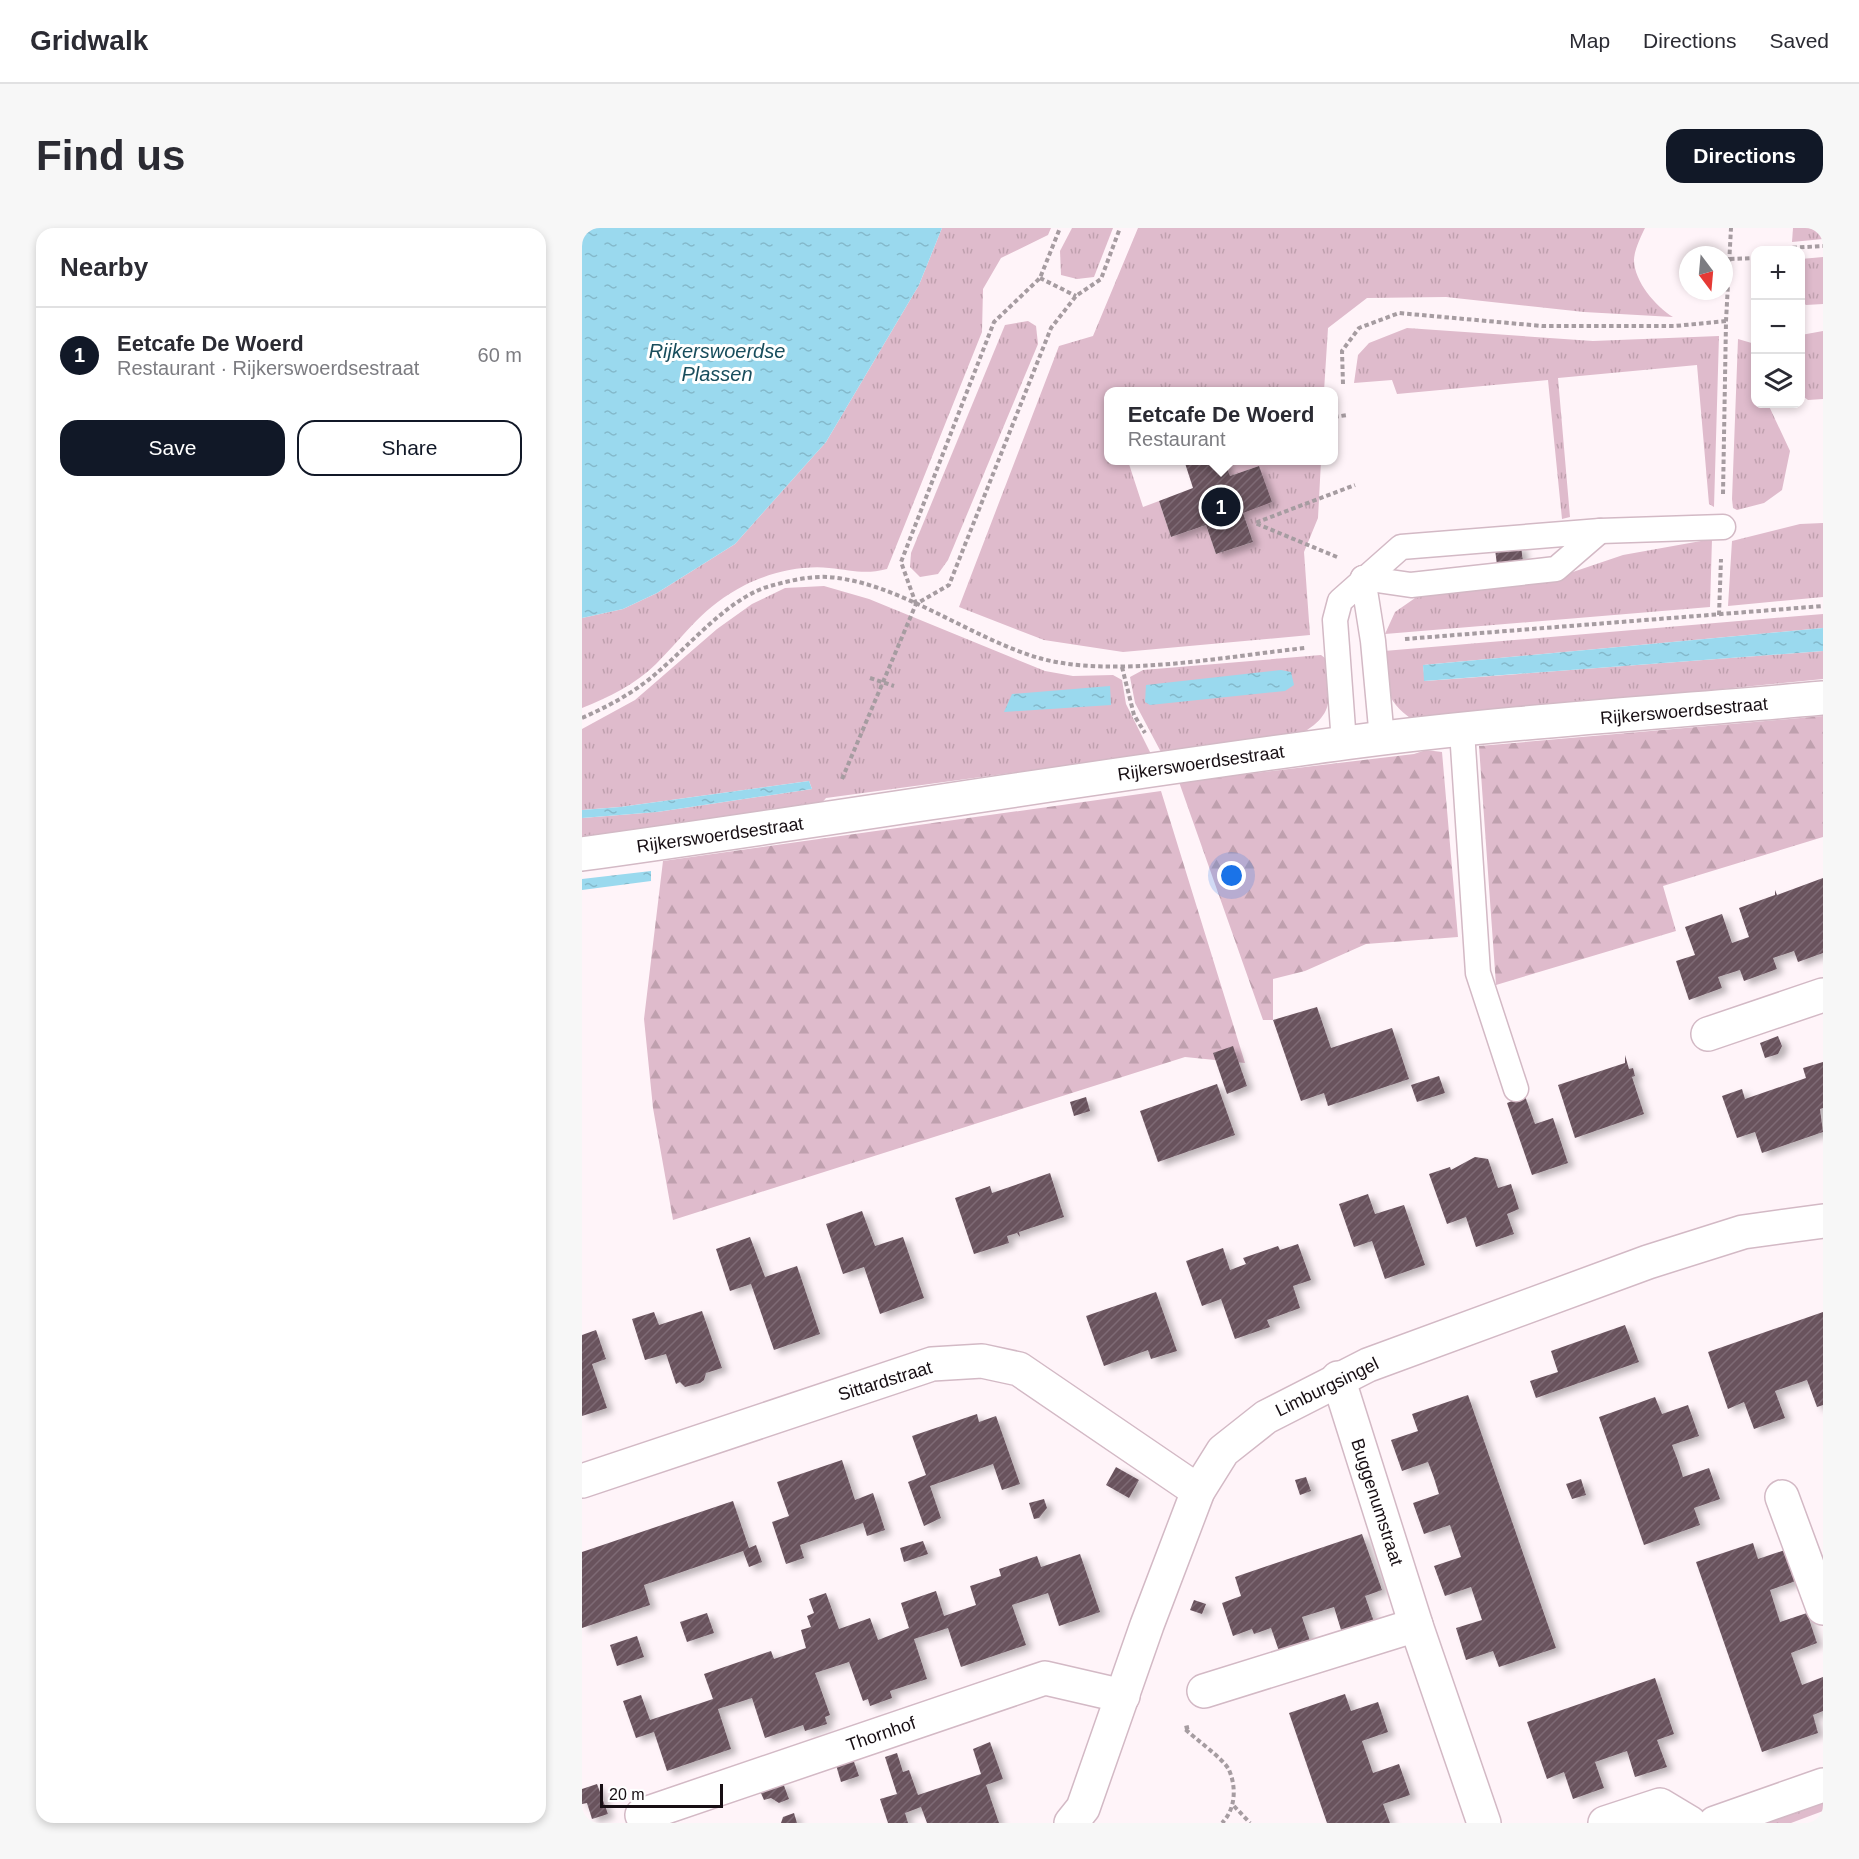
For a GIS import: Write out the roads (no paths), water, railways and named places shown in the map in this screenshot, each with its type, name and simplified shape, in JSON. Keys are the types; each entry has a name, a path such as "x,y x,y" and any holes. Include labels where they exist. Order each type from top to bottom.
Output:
{"street":[{"name":"Rijkerswoerdsestraat","path":"582,854 825,821 1164,767 1344,743 1823,699"},
{"path":"1708,1034 1823,995"},
{"name":"Limburgsingel","path":"1071,1823 1083,1808 1198,1491 1223,1451 1266,1418 1338,1378 1368,1365 1626,1270 1732,1235 1823,1221"},
{"name":"Sittardstraat","path":"582,1481 932,1364 982,1361 1019,1369 1198,1491"},
{"name":"Buggenumstraat","path":"1338,1378 1416,1625 1484,1823"},
{"path":"1782,1497 1823,1608"},
{"path":"1204,1691 1416,1625"},
{"name":"Thornhof","path":"642,1815 1044,1678 1123,1696"},
{"path":"1715,1823 1823,1785"},
{"path":"1605,1823 1660,1805 1690,1823"}],"lane":[{"path":"1344,743 1335,620 1340,601 1363,578 1401,547 1600,531 1723,527"},
{"path":"1363,578 1412,585 1556,569 1600,531"},
{"path":"1363,578 1373,641 1382,739"},
{"path":"1462,731 1478,973 1516,1089"}],"water":[{"name":"Rijkerswoerdse Plassen","path":"582,228 942,228 919,285 826,442 735,544 657,593 623,609 582,618"},
{"path":"1823,628 1823,651 1424,681 1423,665"},
{"path":"1281,670 1291,672 1294,685 1285,691 1150,705 1145,702 1146,685"},
{"path":"1110,686 1111,705 1004,712 1012,694"},
{"path":"809,781 812,789 657,812 582,818 582,810 620,807"},
{"path":"651,871 651,881 582,890 582,879"}],"place":[{"name":"Eetcafe De Woerd","path":"1221,507"}]}
